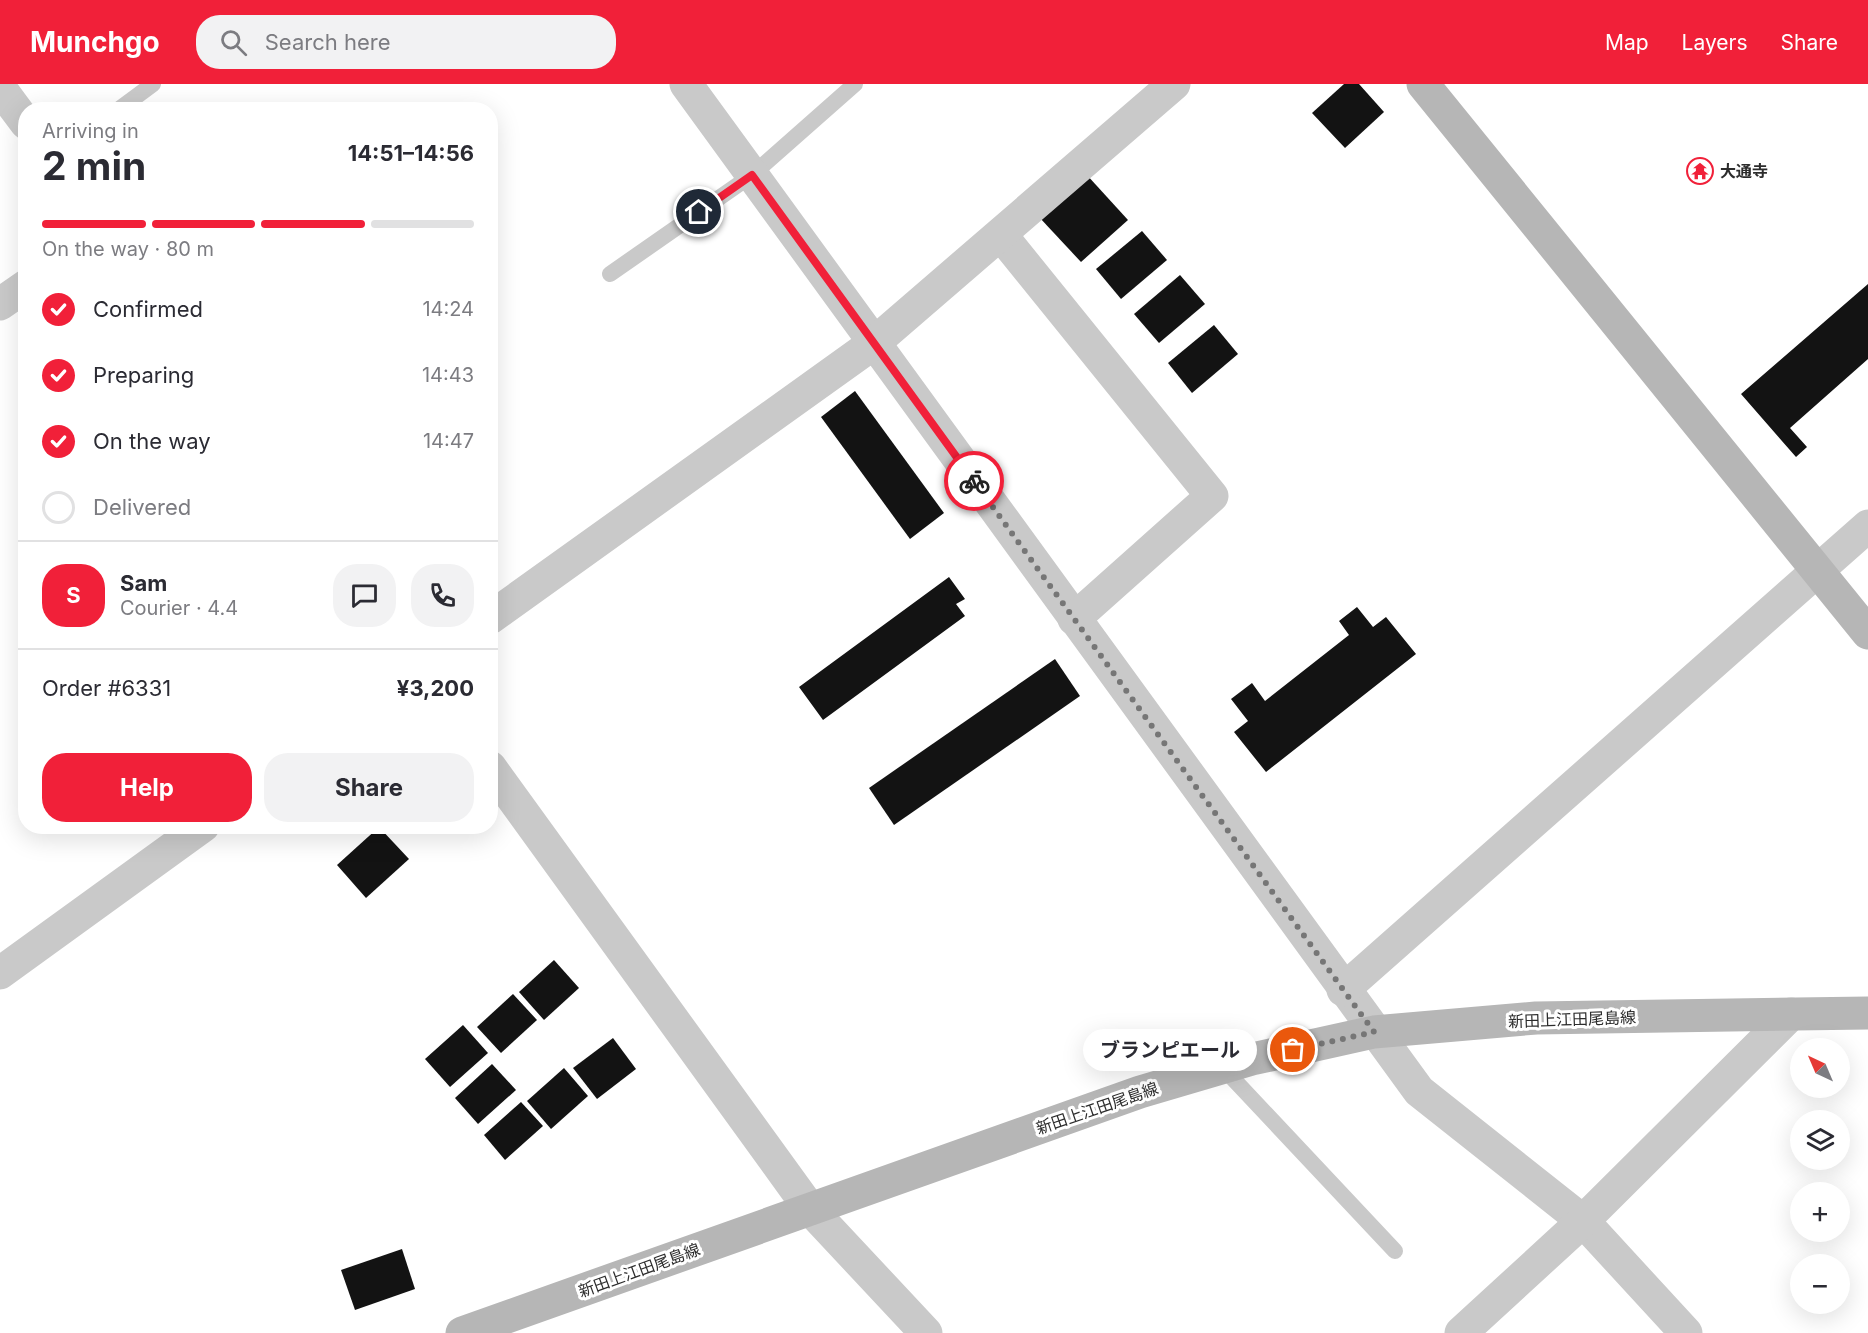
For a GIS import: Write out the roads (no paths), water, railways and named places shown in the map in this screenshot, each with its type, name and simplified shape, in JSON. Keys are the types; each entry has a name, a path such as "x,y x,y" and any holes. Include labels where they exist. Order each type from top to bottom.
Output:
{"main road":[{"path":"1423,84 1868,633"},
{"name":"新田上江田尾島線","path":"462,1333 1140,1092 1223,1068 1374,1032 1536,1018 1868,1013"}],"street":[{"path":"686,84 1343,990 1419,1091 1583,1221 1686,1333"},
{"path":"498,612 874,342 1174,84"},
{"path":"0,88 18,112"},
{"path":"1001,235 1212,496 1074,619"},
{"path":"0,304 18,292"},
{"path":"1343,990 1868,526"},
{"path":"498,778 810,1209 926,1333"},
{"path":"0,973 191,834"},
{"path":"1461,1333 1583,1221 1791,1014"}],"lane":[{"path":"129,102 153,84"},
{"path":"610,274 752,175 855,84"},
{"path":"1223,1068 1395,1251"}],"place":[{"name":"大通寺","path":"1700,171"},
{"name":"ブランピエール","path":"1293,1050"}]}
